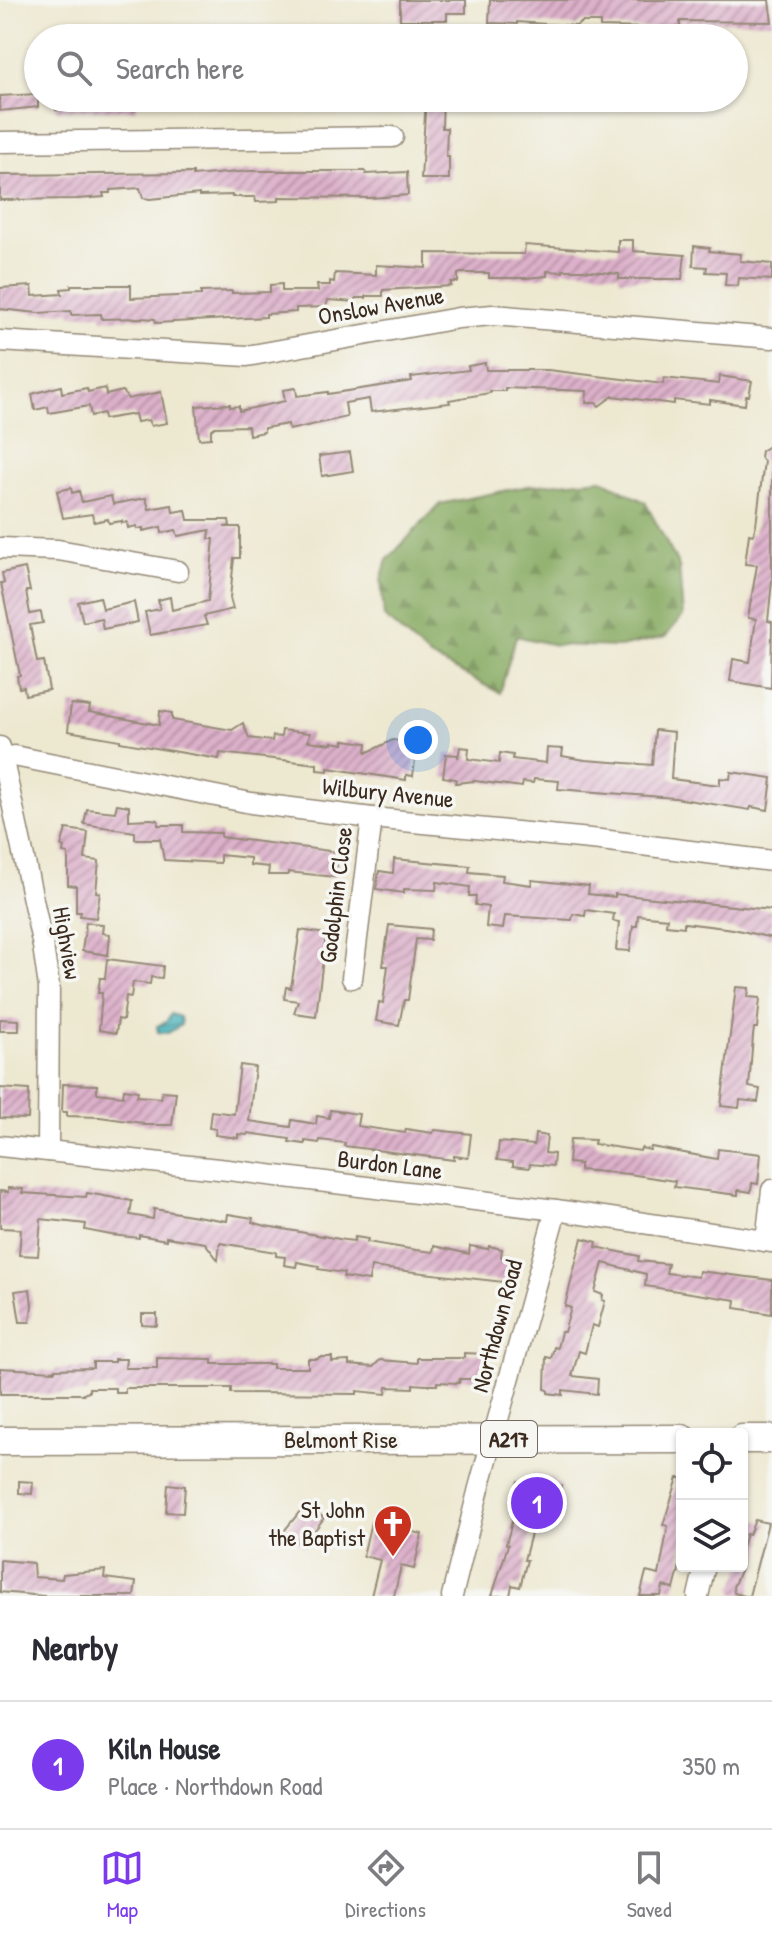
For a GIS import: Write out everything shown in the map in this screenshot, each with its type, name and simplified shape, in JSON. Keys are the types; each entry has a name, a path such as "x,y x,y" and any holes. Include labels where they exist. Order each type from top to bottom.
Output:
{"highway":[{"name":"Belmont Rise","path":"0,1441 676,1439"},
{"path":"748,1439 772,1439"}],"street":[{"path":"0,142 393,137"},
{"name":"Onslow Avenue","path":"0,341 247,356 458,318 493,315 772,338"},
{"path":"0,548 58,550 178,571"},
{"name":"Wilbury Avenue","path":"1,752 251,803 772,861"},
{"name":"Highview","path":"1,752 49,987 48,1151"},
{"name":"Godolphin Close","path":"352,978 372,818"},
{"name":"Burdon Lane","path":"0,1146 556,1210 769,1242"},
{"path":"769,1242 772,1190"},
{"name":"Northdown Road","path":"452,1596 556,1210"},
{"path":"698,1596 704,1572"}],"green space":[{"path":"601,479 645,502 679,566 683,616 665,637 620,647 555,645 516,636 500,693 430,657 384,617 381,580 387,560 440,504 528,486"}],"water":[{"path":"171,1014 180,1017 181,1025 168,1033 158,1032 157,1026 166,1022"}],"building":[{"path":"400,0 466,0 466,13 447,13 447,20 400,20"},
{"path":"490,0 769,0 772,22 680,21 680,24 489,23"},
{"path":"24,95 24,108 0,111 0,96"},
{"path":"425,112 443,112 442,128 447,128 449,179 421,179"},
{"path":"250,171 407,172 408,195 371,198 279,197 279,201 256,202 255,197 199,194 150,199 143,198 140,188 110,190 110,193 103,193 104,197 0,200 0,175 193,173 193,176"},
{"path":"618,240 633,240 633,251 685,255 682,279 619,279 619,274 582,270 547,271 547,276 526,278 489,278 489,273 461,273 458,274 458,282 451,282 451,286 383,290 383,296 356,298 356,302 328,300 326,307 296,308 296,312 266,314 266,317 156,323 155,319 102,319 101,314 71,315 71,311 38,313 0,309 0,288 32,286 33,296 62,294 61,289 71,288 71,285 131,285 131,298 201,295 201,292 270,292 270,285 282,284 282,291 318,291 317,285 334,282 335,273 376,275 376,265 426,268 426,253 524,254 525,245 618,252"},
{"path":"694,246 710,248 709,251 741,254 740,261 772,264 772,280 739,278 738,286 725,285 726,273 706,272 707,267 693,266"},
{"path":"485,363 486,370 548,370 663,384 664,378 719,384 720,376 752,381 745,405 710,400 710,404 674,400 674,404 613,396 599,406 586,403 587,391 505,388 505,391 449,400 450,403 371,412 369,399 345,403 347,417 289,430 288,424 264,428 264,432 249,435 248,426 215,427 211,430 211,438 199,439 196,406 230,404 230,407 239,406 239,411 285,401 283,390 296,388 297,396 328,394 412,381 411,377 469,370 468,366"},
{"path":"61,386 62,393 87,388 88,392 105,388 106,395 123,391 128,399 161,392 167,423 151,426 148,420 137,422 135,414 104,419 103,413 91,416 89,406 49,413 48,407 35,410 32,394"},
{"path":"772,444 772,581 768,621 772,622 771,688 730,681 733,659 750,662 756,619 748,618 757,565 745,564 749,534 753,535 756,525 764,461 760,457 761,451"},
{"path":"350,452 353,471 322,476 319,456"},
{"path":"71,488 72,493 79,491 82,502 111,496 113,504 146,498 149,509 172,505 173,512 186,510 188,520 229,520 230,526 224,527 240,527 240,558 234,558 230,598 233,609 204,616 207,625 150,635 145,612 160,609 158,600 170,597 172,610 208,601 214,539 209,539 210,530 178,536 176,530 162,533 161,527 143,531 137,526 128,528 127,522 122,521 109,523 108,519 94,522 92,514 63,518 57,491"},
{"path":"25,568 30,591 26,591 30,614 41,612 43,623 30,625 37,662 44,661 49,690 25,695 24,687 19,688 17,676 20,675 1,583 4,583 2,573"},
{"path":"100,597 103,609 134,602 138,622 103,629 101,618 83,622 78,602"},
{"path":"71,704 90,706 89,712 159,725 160,711 172,713 172,720 232,730 243,723 249,738 272,741 273,736 281,737 282,730 310,733 308,741 367,743 366,753 393,740 406,742 412,753 411,759 415,760 413,776 406,775 406,780 328,768 328,771 317,770 317,764 220,753 219,759 120,742 68,731"},
{"path":"655,730 674,732 671,779 720,785 720,778 730,779 731,772 772,778 768,810 675,798 558,789 559,781 534,779 533,783 523,782 522,787 475,781 455,783 456,779 443,777 446,754 458,755 458,758 460,747 469,748 468,759 499,763 500,753 513,755 512,759 546,763 547,748 563,749 562,756 585,760 652,765"},
{"path":"117,804 129,806 129,820 151,819 158,820 158,825 183,825 183,832 221,833 221,837 338,852 335,877 288,872 288,875 268,875 269,867 250,865 250,858 220,855 220,863 164,860 160,839 135,839 135,832 84,824 87,809 115,812"},
{"path":"66,829 88,832 85,859 99,861 96,892 100,893 96,918 80,916 81,912 76,912 76,886 68,885 68,854 63,853 64,847 61,846"},
{"path":"394,859 470,866 469,872 503,875 502,881 532,885 532,880 589,886 588,894 772,910 772,938 733,929 684,923 684,927 666,925 667,918 638,915 637,926 633,926 630,951 616,950 619,922 613,921 614,914 586,910 585,916 573,914 572,920 505,916 503,929 486,927 488,907 475,905 476,896 469,896 470,887 437,882 436,890 404,889 404,893 376,889 379,871 393,873"},
{"path":"86,922 103,925 102,933 110,934 108,955 82,951"},
{"path":"389,925 431,929 430,940 416,939 408,1000 404,1000 399,1025 376,1021 379,1002 383,1003 388,966 383,966"},
{"path":"300,930 326,934 316,1016 294,1013 298,1001 284,999 286,987 291,988"},
{"path":"107,959 163,966 162,978 151,977 150,984 133,982 131,997 126,996 123,1020 118,1019 116,1033 99,1030 102,993 98,993 100,978 105,978"},
{"path":"736,987 749,988 748,997 760,998 749,1087 760,1089 758,1102 740,1100 739,1108 721,1106"},
{"path":"0,1019 19,1020 19,1031 0,1031"},
{"path":"240,1065 255,1067 249,1121 291,1127 292,1120 316,1124 317,1116 329,1118 330,1110 359,1114 357,1126 405,1133 406,1129 471,1134 468,1158 454,1156 454,1160 320,1140 319,1143 305,1141 305,1144 248,1133 238,1134 238,1138 215,1135 216,1129 209,1128 211,1111 234,1114"},
{"path":"63,1084 97,1085 97,1093 123,1096 124,1089 138,1091 137,1096 161,1098 162,1091 176,1092 172,1125 143,1125 100,1117 67,1116 67,1112 62,1112"},
{"path":"0,1088 29,1090 28,1119 0,1118"},
{"path":"535,1134 547,1136 545,1153 554,1154 553,1166 530,1164 529,1168 497,1160 499,1142 534,1145"},
{"path":"570,1139 595,1140 594,1144 640,1151 641,1148 650,1150 651,1147 717,1159 718,1149 761,1154 758,1184 752,1183 751,1192 738,1190 738,1195 674,1187 675,1181 580,1170 580,1164 568,1163"},
{"path":"8,1188 23,1189 22,1193 86,1197 87,1193 132,1201 130,1215 153,1219 154,1209 227,1221 228,1214 253,1218 252,1222 266,1226 345,1240 354,1241 355,1237 368,1239 367,1242 416,1250 433,1252 434,1246 469,1254 470,1246 488,1249 489,1246 502,1249 501,1257 516,1259 512,1283 371,1267 369,1281 343,1277 344,1273 318,1269 319,1266 297,1262 296,1267 284,1265 285,1257 276,1256 276,1252 220,1243 218,1260 205,1243 166,1237 166,1240 139,1235 139,1238 111,1235 85,1230 86,1224 41,1219 38,1256 19,1255 21,1229 0,1228 0,1191 8,1192"},
{"path":"582,1238 597,1242 596,1247 639,1256 638,1261 668,1264 666,1273 698,1277 699,1271 772,1280 772,1314 735,1308 736,1300 645,1286 646,1274 603,1263 595,1292 603,1295 602,1300 605,1301 598,1327 592,1325 585,1353 579,1351 572,1376 598,1379 597,1394 563,1390 563,1395 548,1393 545,1389 546,1357 551,1358 561,1332 564,1332 571,1308 565,1306"},
{"path":"30,1289 30,1322 20,1322 15,1291"},
{"path":"142,1314 157,1314 157,1326 142,1325"},
{"path":"464,1353 486,1354 484,1379 460,1379 459,1383 437,1382 437,1385 413,1384 413,1388 387,1387 386,1394 357,1391 357,1394 231,1393 231,1388 125,1388 125,1393 115,1393 115,1388 89,1388 89,1392 83,1394 0,1394 0,1368 55,1371 93,1368 93,1362 126,1359 125,1368 157,1368 157,1358 212,1359 212,1364 273,1364 273,1368 308,1368 308,1359 319,1357 332,1357 332,1362 349,1361 349,1365 373,1367 380,1360 417,1363 417,1358 464,1358"},
{"path":"537,1475 554,1480 553,1483 561,1486 556,1509 546,1506 542,1518 538,1523 534,1522 520,1587 512,1585 510,1596 492,1596 508,1545 518,1481 534,1486"},
{"path":"19,1481 33,1482 32,1494 19,1493"},
{"path":"168,1484 185,1486 183,1513 166,1512"},
{"path":"676,1484 678,1572 674,1589 663,1586 661,1596 640,1596 646,1572 659,1575 668,1526 663,1525"},
{"path":"306,1504 324,1518 303,1546 284,1531"},
{"path":"755,1520 768,1523 749,1596 744,1596 734,1593 733,1587 739,1572 748,1572 749,1535"},
{"name":"St John the Baptist","path":"371,1522 422,1534 414,1569 401,1566 394,1596 371,1596 380,1560 363,1556"},
{"path":"0,1560 33,1563 34,1577 62,1579 63,1574 105,1570 104,1578 136,1582 134,1596 44,1596 0,1592"}],"place":[{"name":"Kiln House","path":"537,1503"},
{"name":"St John the Baptist","path":"393,1558"}]}
